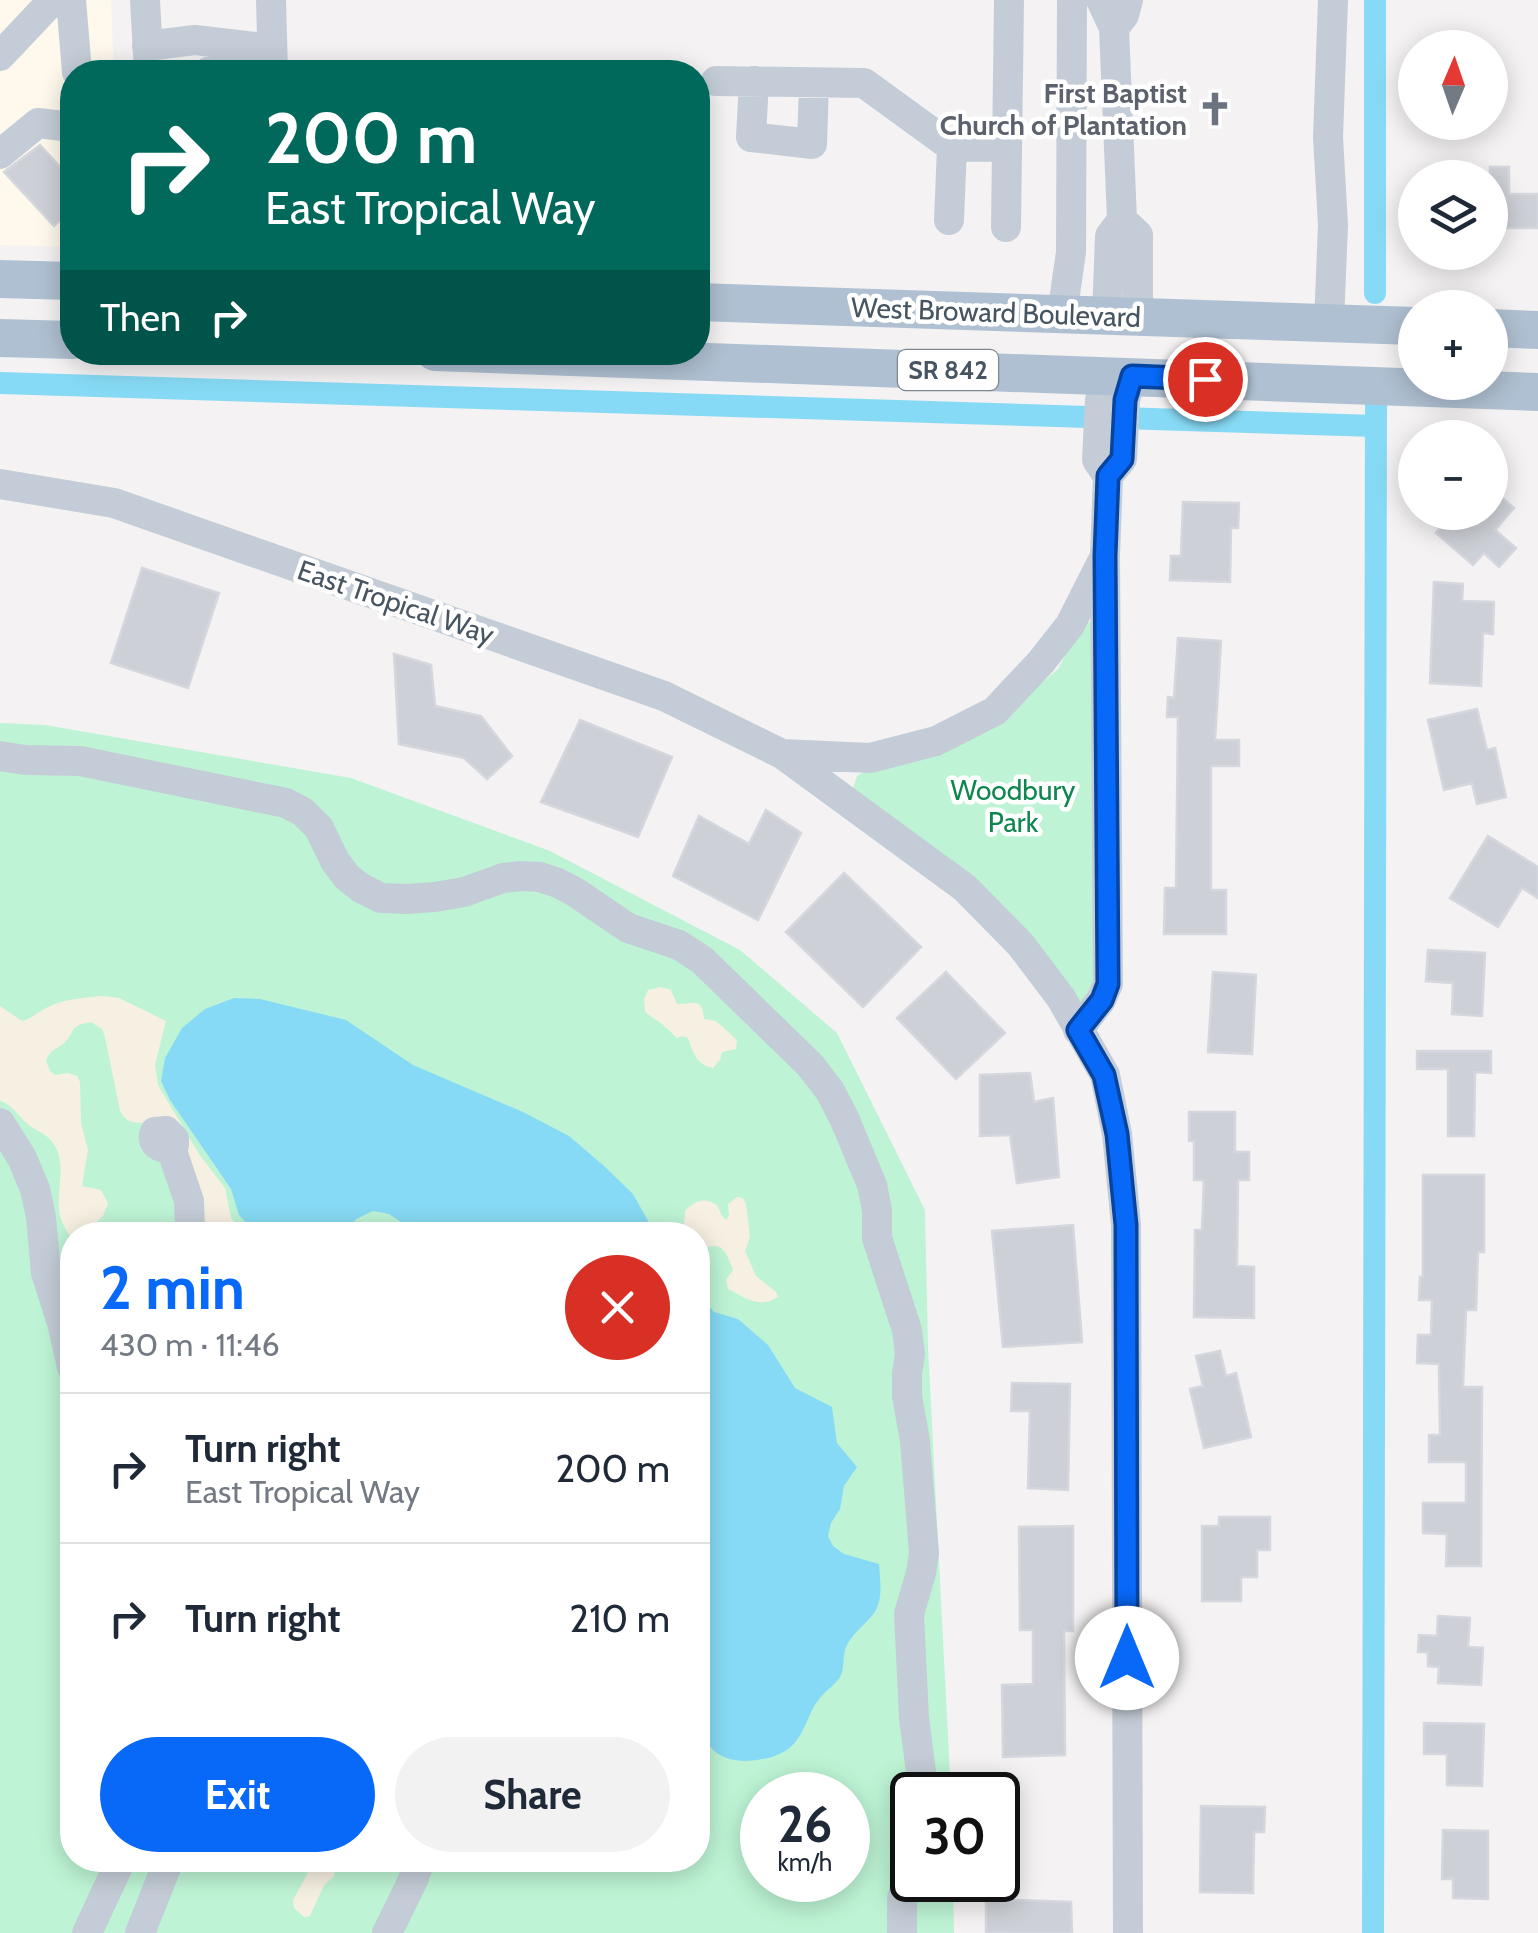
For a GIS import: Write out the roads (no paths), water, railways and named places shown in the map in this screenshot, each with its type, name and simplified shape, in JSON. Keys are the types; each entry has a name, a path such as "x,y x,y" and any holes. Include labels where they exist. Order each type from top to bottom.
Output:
{"main road":[{"path":"0,279 60,281"},
{"name":"West Broward Boulevard","path":"710,302 1398,325"},
{"path":"1117,388 1134,350 1159,336 1178,318"},
{"path":"1508,329 1538,330"},
{"path":"0,338 60,340"},
{"name":"SR 842","path":"681,365 1117,388 1535,389"}],"street":[{"path":"0,56 53,0"},
{"path":"71,0 76,60"},
{"path":"145,0 148,60 195,40 268,60"},
{"path":"271,0 272,60"},
{"path":"1006,227 1009,0"},
{"path":"1062,316 1071,252 1072,0"},
{"path":"1100,0 1114,28 1122,220 1138,235 1123,316"},
{"path":"1114,28 1124,15 1128,0"},
{"path":"1329,323 1333,225 1328,137 1332,0"},
{"path":"716,81 864,84 952,147 1007,146"},
{"path":"754,81 751,137 812,144 814,83"},
{"path":"0,154 38,122 60,125"},
{"path":"949,220 952,147"},
{"name":"East Tropical Way","path":"1078,1030 1102,1000 1108,984 1105,556 1117,388"},
{"name":"East Tropical Way","path":"0,484 114,503 664,696 782,754 966,888 1021,945 1060,998 1104,1075 1117,1134 1126,1225 1128,1933"},
{"name":"East Tropical Way","path":"782,754 870,758 936,741 994,711 1042,662 1070,625 1105,556"},
{"path":"0,756 80,761 286,802 319,828 347,877 381,898 464,892 521,876 558,883 628,928 679,944 702,960 810,1066 844,1118 872,1185 877,1238 908,1330 907,1396 915,1442 924,1553 908,1614 921,1772"},
{"path":"0,1123 22,1158 35,1189 46,1273 60,1317"},
{"path":"170,1148 189,1202 190,1222"},
{"path":"87,1933 115,1872"},
{"path":"140,1933 164,1872"},
{"path":"388,1933 416,1872"},
{"path":"902,1902 902,1933"}],"water":[{"path":"234,998 260,999 346,1020 413,1065 569,1136 633,1194 649,1222 401,1222 389,1214 373,1211 354,1222 246,1222 239,1215 231,1189 161,1081 165,1058 182,1028 205,1009"},
{"path":"710,1308 738,1319 768,1345 795,1388 832,1407 837,1443 857,1467 844,1486 840,1509 828,1536 844,1554 879,1564 880,1587 873,1614 847,1645 839,1678 822,1695 794,1744 778,1755 754,1760 728,1759 710,1746"}],"waterway":[{"path":"1375,0 1375,293"},
{"path":"0,383 1376,426"},
{"path":"1373,1933 1376,401"}],"place":[{"name":"First Baptist Church of Plantation","path":"1215,109"}],"park label":[{"name":"Woodbury Park","path":"1013,806"}]}
